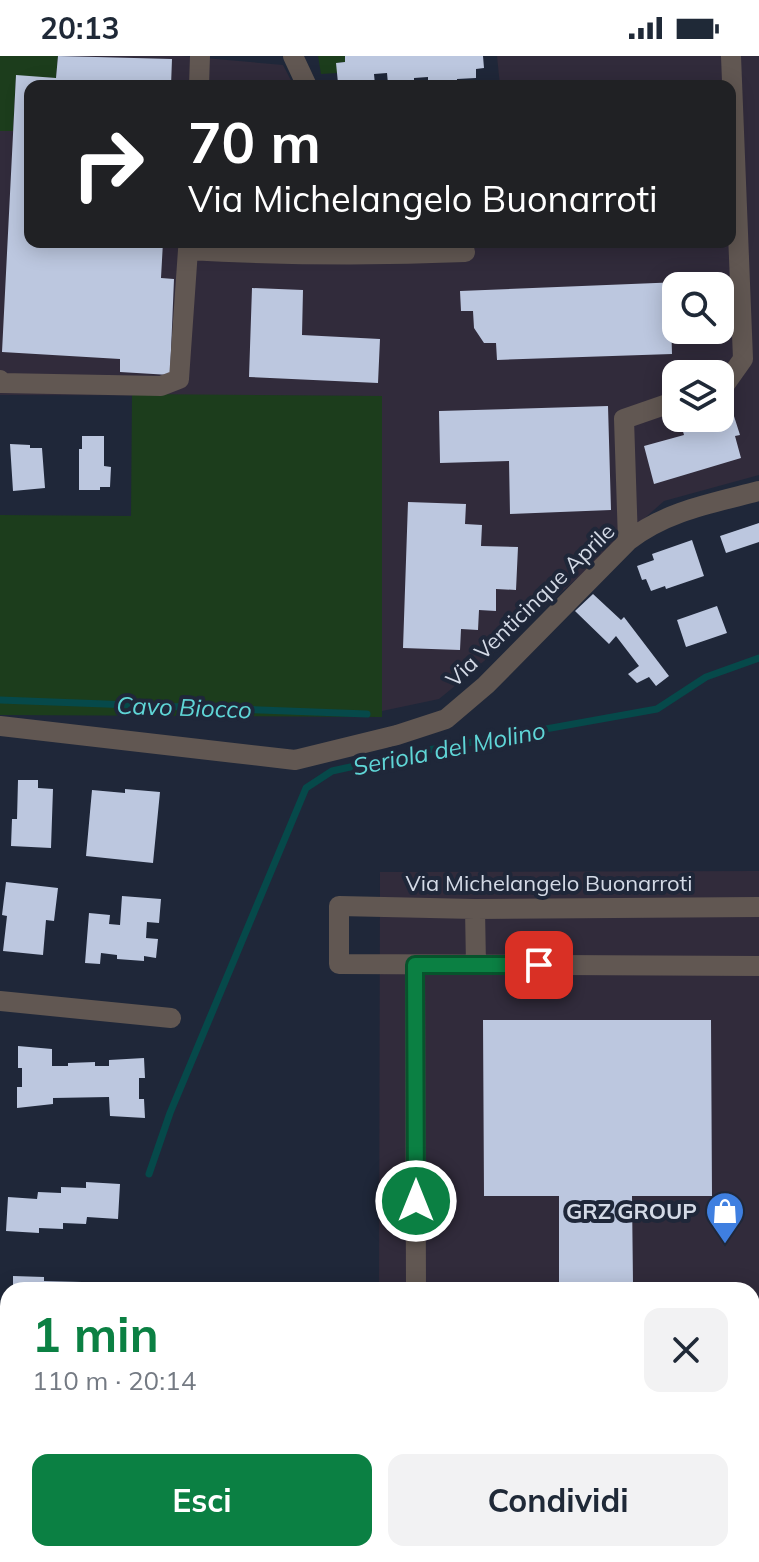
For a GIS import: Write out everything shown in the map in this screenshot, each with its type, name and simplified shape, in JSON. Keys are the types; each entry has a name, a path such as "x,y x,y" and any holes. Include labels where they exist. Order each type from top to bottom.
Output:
{"street":[{"path":"199,80 200,56"},
{"path":"293,56 304,80"},
{"path":"731,56 732,80"},
{"path":"734,372 743,359 736,182"},
{"path":"0,380 1,383 161,386 179,379 189,248"},
{"path":"391,248 465,252"},
{"path":"628,541 624,419 662,406"},
{"name":"Via Venticinque Aprile","path":"0,726 295,760 397,735 446,719 486,685 628,541 650,524 699,506 759,491"},
{"name":"Via Michelangelo Buonarroti","path":"415,965 339,964 339,906 475,909 759,907"},
{"path":"475,909 476,965"},
{"path":"416,1282 415,965 759,966"},
{"path":"0,1001 171,1018"}],"shaded area":[{"path":"0,56 182,56 283,65 291,80 24,80 24,248 736,248 736,80 499,80 497,56 759,56 759,475 664,501 439,699 382,711 382,396 0,395"},
{"path":"759,871 759,1282 379,1282 380,872"}],"green space":[{"path":"0,56 58,56 56,78 16,76 13,131 0,131"},
{"path":"318,56 345,56 345,62 337,63 337,73 321,74"},
{"path":"132,394 382,396 382,717 0,715 0,515 131,516"}],"building":[{"path":"58,56 172,59 171,80 24,80 24,248 163,248 161,278 174,279 170,375 120,372 120,359 2,352 16,75 56,78"},
{"path":"345,56 483,56 484,68 476,69 476,78 457,80 428,80 428,77 388,80 387,73 374,74 375,80 338,80 336,63 345,62"},
{"path":"662,283 662,344 672,344 672,354 497,360 496,343 484,343 474,328 473,311 461,311 460,291"},
{"path":"252,288 303,290 302,335 380,339 378,383 249,377"},
{"path":"608,406 611,510 510,514 509,461 440,463 439,411"},
{"path":"734,416 740,435 735,436 741,458 654,484 644,446 684,435 683,432 734,432"},
{"path":"82,436 104,436 104,466 111,467 110,487 79,490"},
{"path":"10,444 42,448 45,488 13,491"},
{"path":"408,502 466,504 465,524 482,525 481,546 518,547 516,590 496,589 496,611 479,610 478,630 461,629 460,650 403,648"},
{"path":"759,523 759,542 726,553 720,536"},
{"path":"692,540 704,576 651,591 646,579 642,580 637,566 654,560 652,554"},
{"path":"593,594 621,620 624,617 669,676 656,686 649,677 637,683 628,674 639,666 616,636 609,644 575,611"},
{"path":"717,606 727,633 686,647 677,620"},
{"path":"18,780 38,780 38,788 53,789 51,848 11,846 12,819 17,819"},
{"path":"125,789 160,792 153,863 86,856 92,790 125,793"},
{"path":"6,882 58,888 54,921 46,920 43,955 3,951 7,916 2,915"},
{"path":"122,896 161,899 159,923 147,922 146,938 158,939 156,958 144,956 144,961 117,959 117,955 101,953 100,964 85,963 89,913 110,915 109,924 120,925"},
{"path":"483,1020 711,1020 712,1196 632,1196 633,1282 559,1282 559,1196 484,1196"},
{"path":"18,1046 52,1049 52,1066 95,1062 95,1066 109,1066 109,1060 144,1058 145,1078 139,1078 139,1099 144,1099 145,1118 110,1116 109,1097 53,1098 53,1104 17,1108 17,1087 22,1087"},
{"path":"86,1182 120,1184 118,1219 87,1217 86,1224 63,1223 63,1229 39,1228 39,1233 6,1231 8,1197 37,1199 38,1192 61,1193 61,1187 86,1188"},
{"path":"13,1276 82,1282 13,1282"}],"waterway":[{"name":"Seriola del Molino","path":"149,1174 170,1113 306,788 332,771 423,751 657,709 706,677 759,658"},
{"name":"Cavo Biocco","path":"0,700 367,714"}],"place":[{"name":"GRZ GROUP","path":"725,1245"}],"route":[{"path":"416,1201 415,965 539,965"}]}
